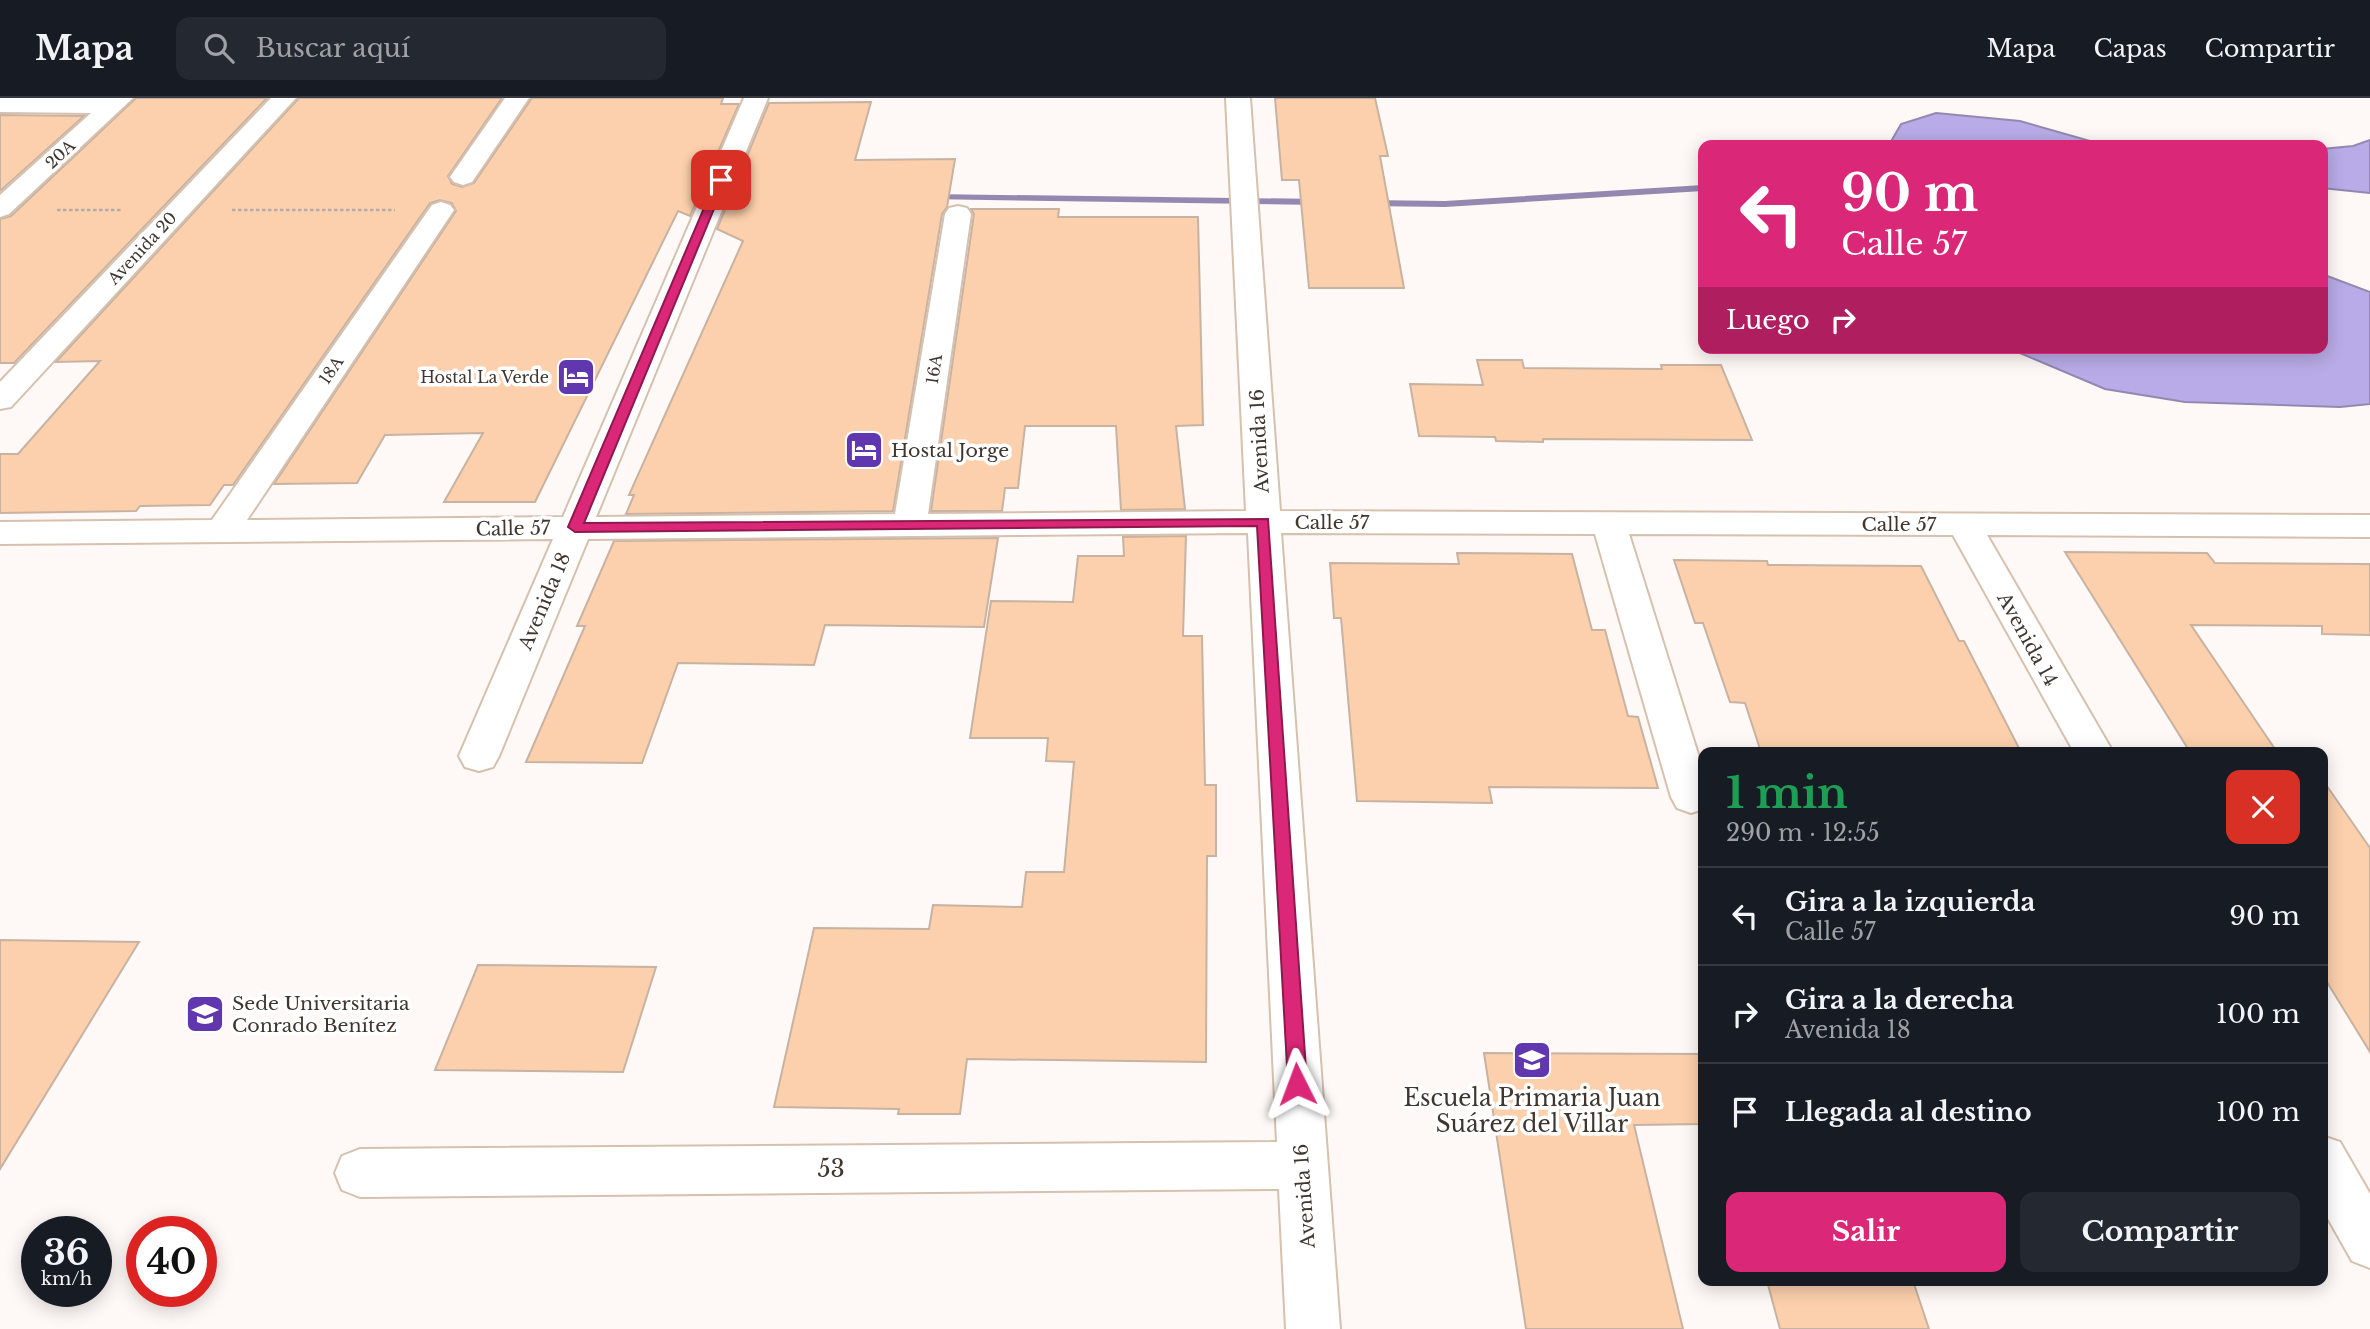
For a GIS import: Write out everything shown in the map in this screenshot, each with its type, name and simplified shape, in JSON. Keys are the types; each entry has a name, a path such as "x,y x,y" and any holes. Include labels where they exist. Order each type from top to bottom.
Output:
{"street":[{"name":"Avenida 20","path":"0,400 285,98"},
{"path":"463,177 517,98"},
{"name":"Avenida 18","path":"479,756 755,98"},
{"name":"Avenida 16","path":"1238,98 1313,1329"},
{"path":"0,105 116,102"},
{"name":"20A","path":"0,209 116,102"},
{"name":"18A","path":"222,531 440,210"},
{"name":"16A","path":"910,524 958,214"},
{"name":"Calle 57","path":"0,533 1263,522 2370,526"},
{"path":"1609,523 1691,797"},
{"name":"Avenida 14","path":"1964,524 2090,747"},
{"name":"53","path":"360,1173 1302,1165"},
{"path":"2328,1170 2370,1243"}],"shaded area":[{"path":"1936,113 2020,121 2086,140 1892,140 1901,124"},
{"path":"2370,140 2370,193 2328,189 2328,148 2353,146"},
{"path":"2328,276 2370,292 2370,404 2340,407 2185,402 2105,389 2022,354 2328,354"}],"building":[{"path":"136,98 267,98 14,363 0,363 0,219 11,216"},
{"path":"299,98 502,98 448,176 452,184 462,187 474,183 532,98 723,98 721,104 739,104 690,216 678,211 535,502 444,502 483,433 385,435 357,483 274,484 456,211 452,203 440,200 430,203 233,485 224,485 210,505 140,506 136,511 0,513 0,454 18,454 100,361 56,362"},
{"path":"1275,98 1375,98 1388,156 1380,156 1404,288 1309,288 1299,180 1282,180"},
{"path":"871,102 855,160 955,159 947,207 942,214 893,511 626,514 634,495 629,495 743,241 717,229 769,103"},
{"path":"0,115 84,116 0,191"},
{"path":"971,209 1059,209 1058,217 1198,217 1203,425 1176,426 1185,509 1121,510 1116,426 1025,426 1018,488 1005,488 1002,511 931,511 974,214"},
{"path":"1477,360 1522,360 1524,368 1662,369 1661,365 1721,365 1752,440 1543,439 1543,442 1496,441 1495,437 1419,436 1410,384 1483,385"},
{"path":"1186,536 1183,636 1202,636 1205,785 1216,785 1216,856 1207,856 1206,1062 967,1059 960,1114 898,1114 899,1109 774,1107 814,928 929,929 933,905 1022,907 1026,872 1064,872 1074,762 1046,761 1048,738 970,738 991,601 1073,602 1078,556 1124,556 1123,537"},
{"path":"998,538 984,627 825,625 814,665 678,663 642,763 526,762 585,626 577,626 614,541"},
{"path":"2065,552 2207,553 2215,563 2370,564 2370,635 2322,634 2322,626 2191,625 2274,747 2187,747"},
{"path":"1457,553 1572,554 1592,630 1605,630 1628,716 1638,717 1658,788 1489,787 1492,803 1357,801 1341,618 1334,618 1330,563 1459,564"},
{"path":"1674,560 1767,561 1768,565 1921,566 1959,641 1964,641 2018,747 1759,747 1745,703 1730,702 1703,623 1695,623"},
{"path":"2328,788 2370,848 2370,1052 2328,984"},
{"path":"0,940 139,942 0,1169"},
{"path":"478,965 656,967 623,1072 435,1070"},
{"path":"1484,1053 1698,1054 1698,1124 1634,1125 1683,1329 1526,1329"},
{"path":"1768,1286 1915,1286 1929,1329 1780,1329"}],"waterway":[{"path":"1367,203 1445,204 1698,188"},
{"path":"929,197 1320,202"}],"place":[{"name":"Hostal La Verde","path":"576,377"},
{"name":"Hostal Jorge","path":"864,450"},
{"name":"Sede Universitaria Conrado Benítez","path":"205,1014"},
{"name":"Escuela Primaria Juan Suárez del Villar","path":"1532,1060"}],"route":[{"path":"721,180 575,527 1263,522 1297,1084"}]}
